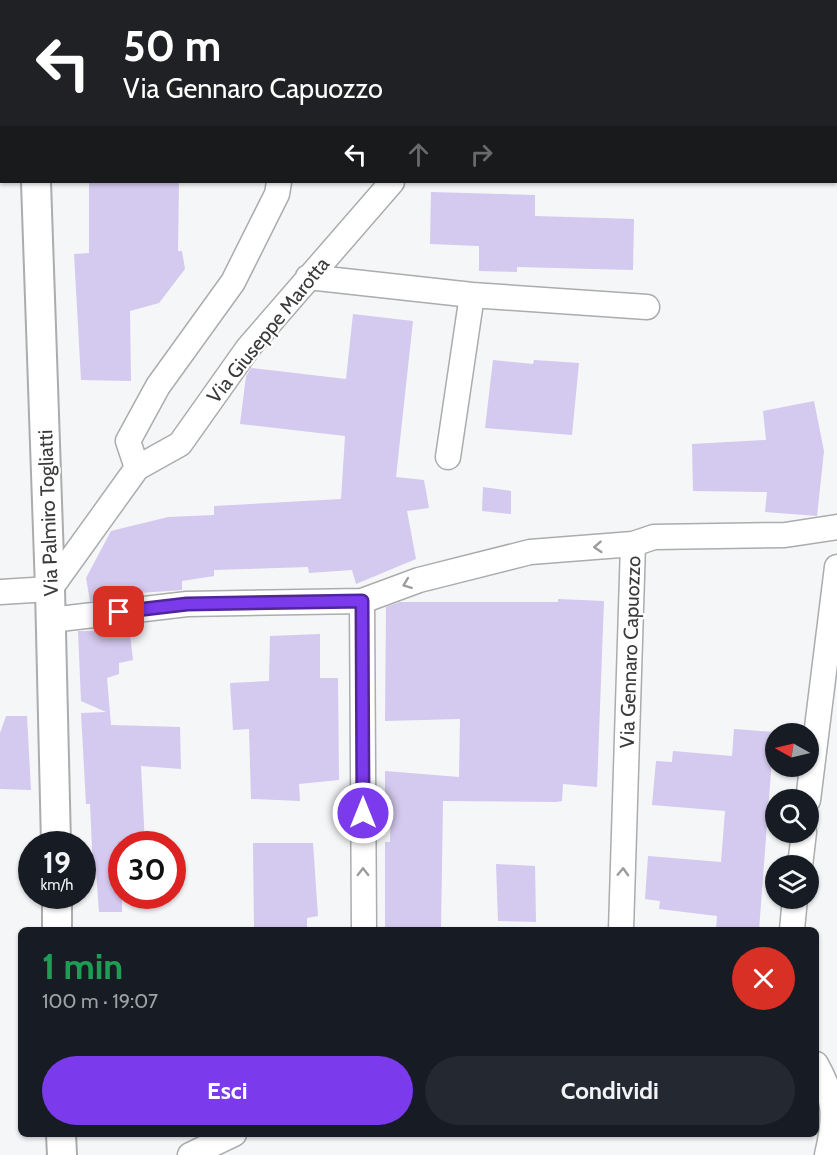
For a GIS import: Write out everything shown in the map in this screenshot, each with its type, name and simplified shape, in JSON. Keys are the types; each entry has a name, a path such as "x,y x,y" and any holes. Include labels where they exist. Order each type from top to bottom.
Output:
{"street":[{"name":"Via Palmiro Togliatti","path":"36,183 56,831"},
{"path":"137,468 128,441 158,386 233,282 277,194 279,183"},
{"name":"Via Giuseppe Marotta","path":"50,589 137,468 180,444 248,348 391,183"},
{"path":"308,277 472,295 647,307"},
{"path":"448,457 472,295"},
{"path":"633,544 654,537 785,535 837,527"},
{"name":"Via Gennaro Capuozzo","path":"51,620 187,604 362,601 419,580 531,552 633,544 621,927"},
{"path":"809,789 837,567"},
{"path":"0,592 50,589"},
{"path":"362,601 363,927"},
{"path":"57,909 57,927"},
{"path":"792,927 794,909"},
{"path":"819,1069 830,1089 834,1123 827,1155"},
{"path":"61,1137 62,1155"},
{"path":"190,1155 228,1137"}],"building":[{"path":"89,183 179,183 178,251 182,251 185,269 159,303 130,311 131,381 81,380 74,254 89,253"},
{"path":"431,192 535,195 535,216 634,219 633,270 517,267 517,272 479,271 479,246 430,244"},
{"path":"353,314 413,321 396,477 424,480 429,508 407,511 416,559 356,584 352,570 309,573 308,567 214,570 214,576 182,581 182,590 125,594 125,597 90,601 86,578 111,531 168,517 214,515 214,506 341,499 345,436 240,424 246,376 251,368 346,379"},
{"path":"493,360 533,364 534,360 579,363 572,435 485,428"},
{"path":"814,401 824,451 817,516 765,512 767,492 693,491 692,444 766,440 763,411"},
{"path":"483,487 511,491 511,514 482,511"},
{"path":"558,599 604,601 597,787 563,784 562,801 556,802 443,801 441,927 385,927 385,842 390,842 391,806 385,806 385,771 459,777 460,719 385,721 386,607 400,602 558,602"},
{"path":"129,625 133,660 119,663 119,674 107,678 111,725 180,727 181,769 141,766 144,831 108,831 108,909 122,909 122,912 99,912 96,831 91,831 90,804 86,804 81,713 106,712 81,701 78,631 94,631 94,629"},
{"path":"320,634 320,678 338,678 339,780 299,784 300,801 251,799 249,729 233,730 230,683 269,681 270,636"},
{"path":"6,716 27,716 31,790 0,789 0,733"},
{"path":"734,729 765,731 765,777 771,777 770,789 765,789 766,843 759,927 716,927 717,916 659,909 660,901 645,899 648,856 721,862 725,811 652,805 656,761 672,762 673,751 732,756"},
{"path":"253,843 313,843 318,916 307,918 307,927 254,927"},
{"path":"496,864 535,866 536,922 498,921"}],"route":[{"path":"119,612 187,604 362,601 363,813"}]}
